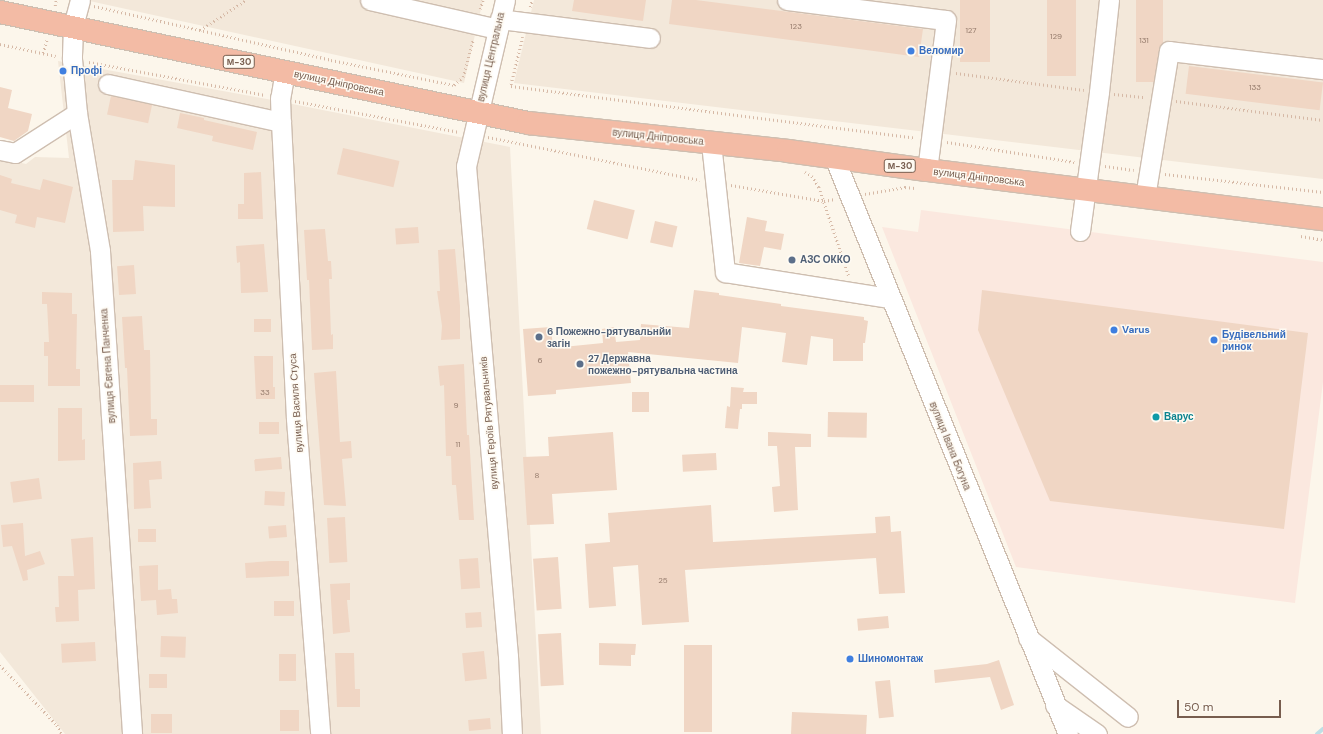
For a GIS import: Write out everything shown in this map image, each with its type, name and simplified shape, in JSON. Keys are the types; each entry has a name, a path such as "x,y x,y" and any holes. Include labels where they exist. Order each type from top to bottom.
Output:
{"highway":[{"name":"вулиця Дніпровська","path":"0,12 528,123 711,142 1323,219"}],"street":[{"path":"370,0 476,25 526,23 650,38"},
{"name":"вулиця Центральна","path":"478,113 504,0"},
{"path":"786,0 946,20 927,170"},
{"path":"1080,231 1084,190 1099,92 1109,0"},
{"name":"вулиця Євгена Панченка","path":"79,1 73,27 72,59 78,113 100,251 132,734"},
{"path":"1145,197 1169,50 1323,69"},
{"name":"вулиця Василя Стуса","path":"286,71 280,98 280,122 296,419 320,734"},
{"path":"108,84 280,122"},
{"path":"0,150 15,153 78,113"},
{"name":"вулиця Героїв Рятувальників","path":"478,113 466,166 507,648 512,734"},
{"path":"711,142 725,272 890,298"},
{"name":"вулиця Івана Богуна","path":"834,157 1027,637 1068,734"},
{"path":"1027,637 1128,717"},
{"path":"1055,705 1095,734"}],"path":[{"path":"55,6 56,0"},
{"path":"199,30 246,0"},
{"path":"79,1 331,60 454,85 463,77 482,0"},
{"path":"532,0 511,86 930,140 1149,172 1323,192"},
{"path":"43,53 47,39"},
{"path":"0,44 72,59"},
{"path":"939,71 1323,120"},
{"path":"800,168 812,176 819,187 849,278"},
{"path":"0,665 57,725 62,734"}],"shaded area":[{"path":"85,0 483,0 464,83"},
{"path":"534,0 1323,0 1323,179 514,83"},
{"path":"58,61 267,99 510,147 541,734 65,734 0,652 0,158 26,164 35,157 69,158"},
{"path":"921,210 1323,262 1323,382 1295,603 1016,567 882,227 918,232"}],"building":[{"path":"574,0 646,0 643,21 572,11"},
{"path":"672,0 696,0 923,29 919,57 669,24"},
{"path":"960,0 990,0 990,62 960,62"},
{"path":"1047,0 1076,0 1076,76 1047,76"},
{"path":"1136,0 1163,0 1163,82 1136,82"},
{"path":"1189,66 1323,82 1320,110 1186,94"},
{"path":"0,87 12,90 8,108 32,114 28,131 14,141 0,137"},
{"path":"111,96 152,105 148,123 107,115"},
{"path":"180,113 257,132 253,150 212,141 213,136 177,128"},
{"path":"343,148 400,161 393,187 337,174"},
{"path":"135,160 175,165 175,207 143,206 144,231 113,232 112,180 133,180"},
{"path":"261,172 263,219 238,219 238,204 244,204 244,173"},
{"path":"0,175 12,179 11,183 40,190 43,179 73,187 65,223 37,217 35,228 15,223 17,215 0,210"},
{"path":"594,200 635,210 627,239 587,229"},
{"path":"747,217 767,221 765,231 784,234 781,250 764,247 760,266 739,263"},
{"path":"655,221 677,226 672,248 650,242"},
{"path":"418,227 419,243 396,245 395,229"},
{"path":"325,229 328,261 331,261 332,279 329,279 333,349 312,350 309,280 307,280 304,230"},
{"path":"264,244 268,292 241,293 240,262 237,263 236,246"},
{"path":"455,249 460,306 460,339 441,340 442,326 437,291 440,291 438,250"},
{"path":"134,265 136,294 119,295 117,266"},
{"path":"694,290 781,304 781,306 864,317 864,320 868,321 865,343 863,343 863,361 833,361 833,339 811,336 807,365 782,362 786,333 742,327 738,363 628,352 631,383 556,390 556,394 528,396 523,329 551,327 553,348 603,343 602,329 614,327 616,342 640,340 641,324 689,328"},
{"name":"Варус","path":"982,290 1308,333 1284,529 1050,501 978,330"},
{"path":"42,292 72,293 72,314 77,314 76,369 80,369 80,386 48,386 48,356 44,356 44,342 49,342 47,304 42,304"},
{"path":"142,316 144,350 150,350 151,419 157,419 157,435 130,436 127,368 125,368 122,317"},
{"path":"254,319 271,319 271,332 254,332"},
{"path":"254,356 273,356 273,387 275,387 275,399 256,399"},
{"path":"464,364 467,435 469,435 474,520 459,520 456,485 452,485 451,456 446,456 444,385 440,386 438,366"},
{"path":"336,371 340,442 351,441 352,458 342,459 346,506 324,505 315,388 314,373"},
{"path":"0,385 34,385 34,402 0,402"},
{"path":"731,387 744,388 743,392 757,392 757,404 742,404 738,429 725,428 727,406 730,407"},
{"path":"632,392 649,392 649,412 632,412"},
{"path":"58,408 82,408 82,440 85,439 85,460 58,461"},
{"path":"828,412 867,413 867,438 828,437"},
{"path":"259,422 279,422 279,434 259,434"},
{"path":"613,432 617,490 552,494 554,524 527,525 523,457 549,456 548,437"},
{"path":"768,432 811,434 811,447 795,447 798,510 774,512 772,487 780,486 777,446 768,446"},
{"path":"716,453 717,470 683,472 682,455"},
{"path":"281,457 282,469 255,471 254,459"},
{"path":"161,461 162,479 149,480 151,508 134,509 133,463"},
{"path":"39,478 42,499 13,503 10,482"},
{"path":"265,491 285,492 284,506 264,505"},
{"path":"711,505 713,542 876,533 875,517 890,516 891,532 901,531 905,593 879,594 876,558 685,570 689,622 642,625 638,565 613,567 616,606 589,608 585,544 610,542 608,513"},
{"path":"345,517 347,562 329,563 327,518"},
{"path":"23,523 25,556 40,551 45,564 27,570 28,580 23,581 12,546 3,547 1,525"},
{"path":"286,525 287,537 269,539 268,527"},
{"path":"138,529 156,529 156,542 138,542"},
{"path":"93,537 95,589 78,590 79,621 56,622 55,607 59,607 58,576 74,576 71,539"},
{"path":"558,557 562,609 537,611 533,559"},
{"path":"478,558 480,588 461,589 459,559"},
{"path":"289,561 289,576 246,578 245,563"},
{"path":"158,565 158,590 171,589 172,599 177,599 178,613 157,615 156,600 141,601 139,566"},
{"path":"350,583 350,600 347,600 350,632 333,634 330,584"},
{"path":"274,601 294,601 294,616 274,616"},
{"path":"481,612 482,627 466,628 465,613"},
{"path":"888,616 889,628 858,631 857,619"},
{"path":"561,633 564,685 541,686 538,634"},
{"path":"161,636 186,637 185,658 160,657"},
{"path":"95,642 96,661 62,663 61,644"},
{"path":"599,643 636,644 635,655 631,655 631,666 599,665"},
{"path":"684,645 712,645 712,732 684,732"},
{"path":"484,651 487,679 465,681 462,653"},
{"path":"335,653 354,653 355,689 360,689 360,707 337,707"},
{"path":"279,654 296,654 296,681 279,681"},
{"path":"999,660 1014,705 1001,710 990,677 935,683 934,670 987,664"},
{"path":"149,674 167,674 167,688 149,688"},
{"path":"890,680 894,717 879,718 875,682"},
{"path":"280,710 299,710 299,731 280,731"},
{"path":"792,712 867,715 866,734 791,734"},
{"path":"151,714 172,714 172,733 151,733"},
{"path":"490,718 491,729 469,731 468,720"}],"waterway":[{"path":"1317,734 1323,729"}],"place":[{"name":"Веломир","path":"911,51"},
{"name":"Профі","path":"63,71"},
{"name":"АЗС ОККО","path":"792,260"},
{"name":"Varus","path":"1114,330"},
{"name":"6 Пожежно-рятувальнйи загін","path":"539,337"},
{"name":"Будівельний ринок","path":"1214,340"},
{"name":"27 Державна пожежно-рятувальна частина","path":"580,364"},
{"name":"Варус","path":"1156,417"},
{"name":"Шиномонтаж","path":"850,659"}]}
